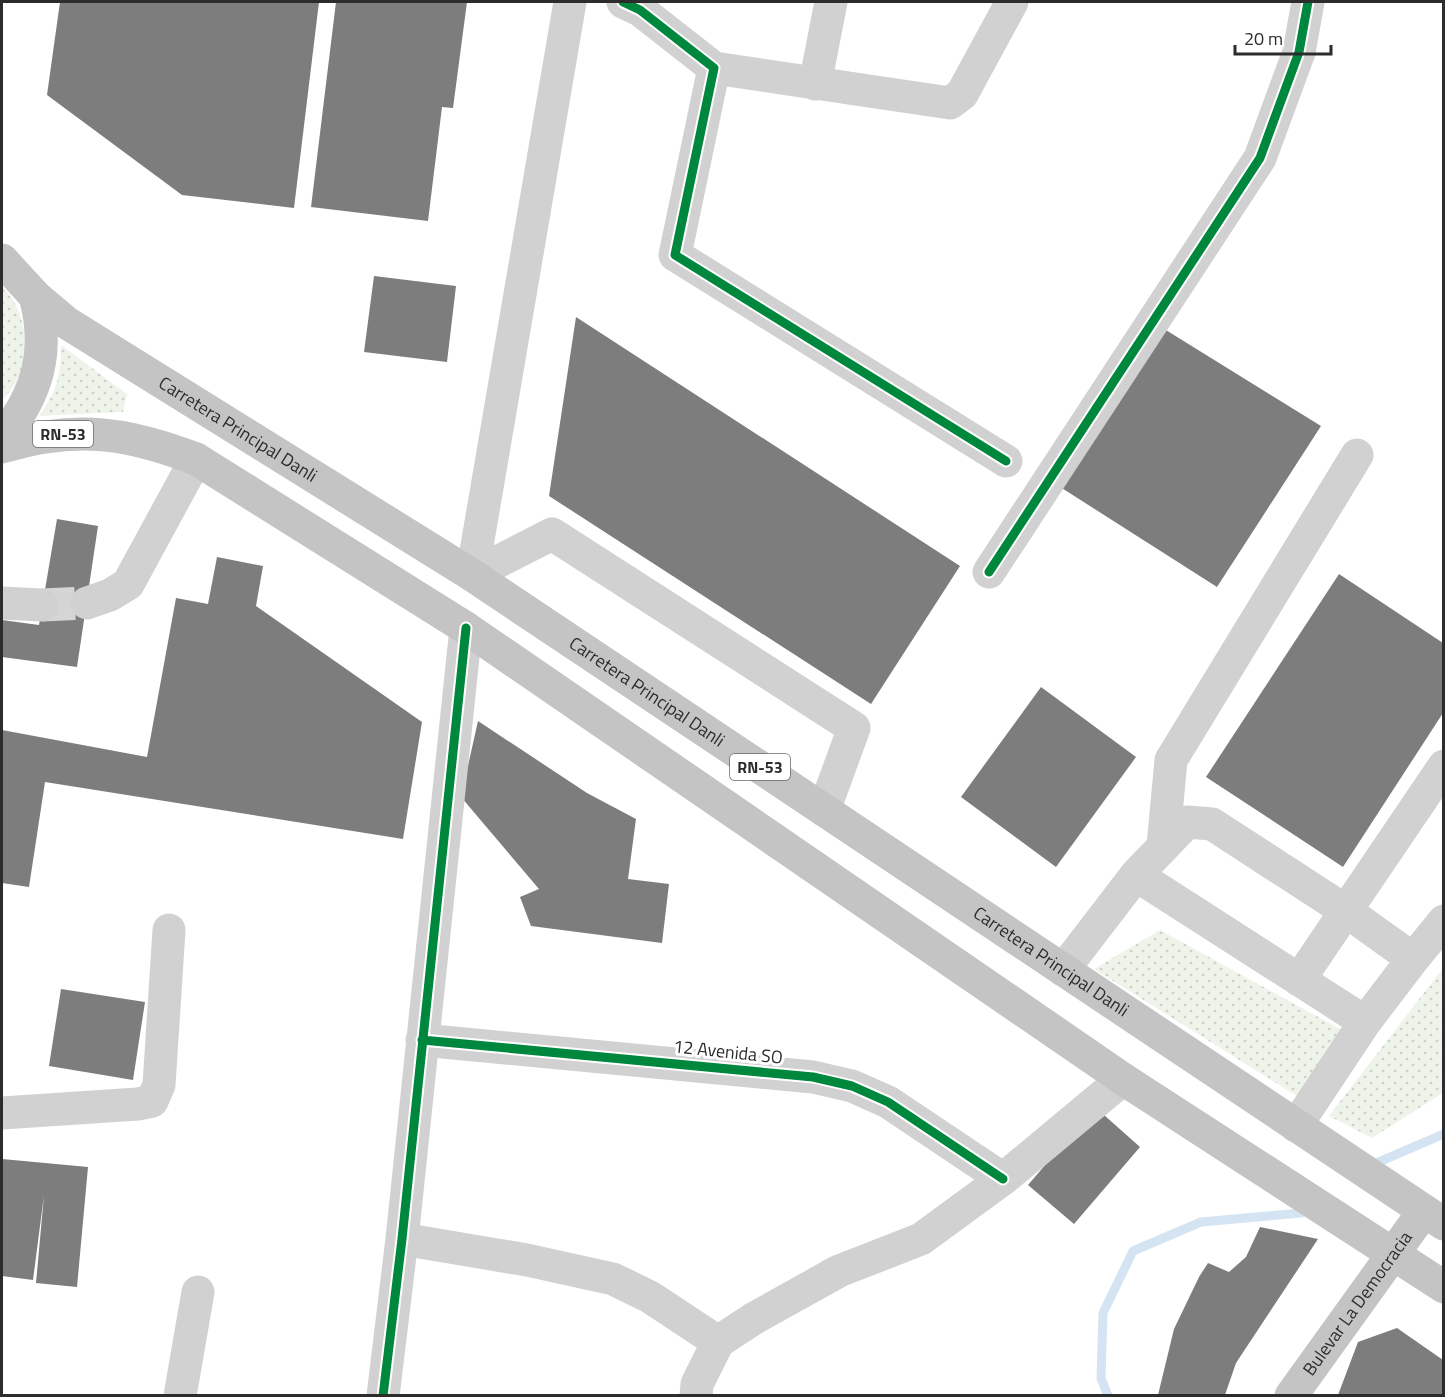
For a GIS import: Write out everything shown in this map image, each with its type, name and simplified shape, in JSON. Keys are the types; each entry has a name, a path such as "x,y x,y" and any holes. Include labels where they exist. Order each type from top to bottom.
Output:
{"main road":[{"name":"Carretera Principal Danli","path":"2,260 35,296 67,323 472,575 1434,1217"},
{"path":"2,438 16,420 37,380 43,345 35,296"},
{"name":"RN-53","path":"2,447 39,435 82,433 125,437 161,446 196,459 466,628 1123,1079 1443,1287"},
{"name":"Bulevar La Democracia","path":"1291,1395 1392,1254 1434,1217"}],"street":[{"path":"472,575 570,2"},
{"path":"623,2 639,10 714,68 950,103 962,94 1012,2"},
{"path":"815,84 831,2"},
{"path":"989,572 1260,158 1299,52 1308,2"},
{"path":"714,68 675,255 1006,461"},
{"path":"1163,846 1171,760 1357,455"},
{"path":"87,603 110,595 128,584 196,459"},
{"path":"472,575 552,534 854,728 824,810"},
{"path":"2,603 42,605"},
{"path":"383,1395 402,1239 466,628"},
{"path":"1299,980 1443,766"},
{"path":"1063,970 1136,875 1188,822 1212,824 1346,911 1413,959"},
{"path":"1136,875 1365,1022"},
{"path":"1296,1126 1365,1022 1443,921"},
{"path":"2,1113 138,1104 152,1101 159,1085 169,930"},
{"name":"12 Avenida SO","path":"422,1040 813,1077 852,1086 888,1102 1003,1179"},
{"path":"696,1395 697,1384 718,1342 753,1319 839,1271 921,1239 1003,1179 1123,1079"},
{"path":"402,1239 527,1260 613,1280 650,1297 718,1342"},
{"path":"180,1395 198,1292"}],"shaded area":[{"path":"2,286 12,298 19,312 25,343 20,374 2,400"},
{"path":"61,345 127,394 123,412 39,416 57,383"},
{"path":"1160,930 1349,1034 1300,1098 1094,969"},
{"path":"1443,968 1443,1093 1372,1138 1329,1116"}],"building":[{"path":"60,2 319,2 294,208 182,195 47,95"},
{"path":"336,2 467,2 453,108 442,107 428,221 311,207"},
{"path":"374,276 456,286 447,362 364,352"},
{"path":"576,317 960,566 871,704 549,496"},
{"path":"1161,327 1321,426 1217,587 1057,485"},
{"path":"57,519 98,526 77,667 2,657 2,620 39,625"},
{"path":"217,557 263,566 256,606 422,722 403,839 45,782 29,887 2,883 2,730 147,757 176,598 208,604"},
{"path":"1339,574 1443,643 1443,713 1343,867 1206,777"},
{"path":"1041,687 1136,757 1056,867 961,797"},
{"path":"478,721 587,793 636,819 628,879 669,884 662,943 531,926 520,897 539,889 461,797"},
{"path":"61,989 145,1002 133,1080 49,1066"},
{"path":"1095,1107 1140,1147 1074,1224 1028,1185"},
{"path":"2,1159 88,1167 77,1287 36,1283 44,1195 33,1280 2,1276"},
{"path":"1260,1227 1318,1239 1236,1363 1225,1395 1158,1395 1174,1329 1199,1277 1208,1263 1229,1272 1246,1257"},
{"path":"1397,1328 1443,1360 1443,1395 1338,1395 1358,1342"}],"waterway":[{"path":"1374,1164 1444,1134"},
{"path":"1108,1396 1101,1378 1103,1313 1133,1251 1201,1222 1301,1213"}],"tunnel":[{"path":"42,605 87,603"}],"cycle path":[{"path":"623,2 640,10 714,68 675,255 1006,461"},
{"path":"989,572 1260,158 1299,52 1308,2"},
{"path":"383,1396 402,1239 466,628"},
{"path":"422,1040 813,1077 852,1086 888,1102 1003,1179"}]}
